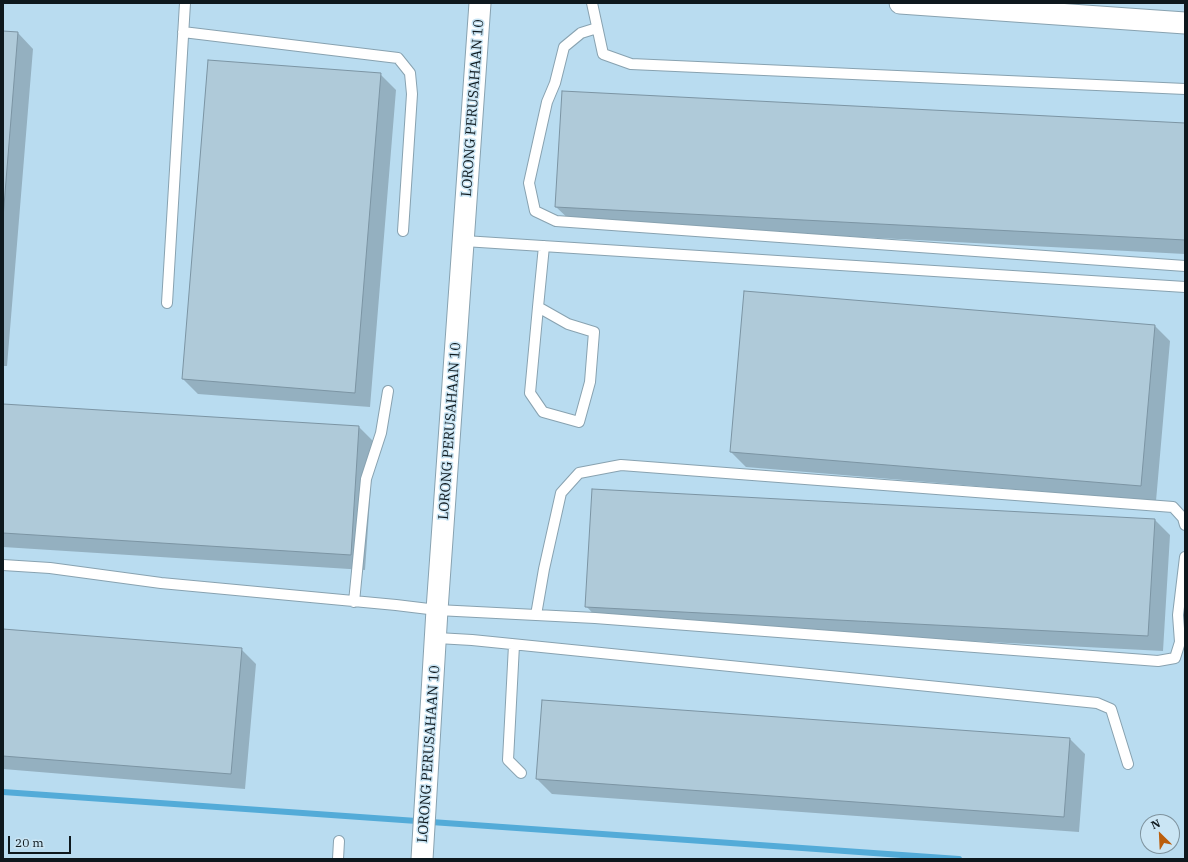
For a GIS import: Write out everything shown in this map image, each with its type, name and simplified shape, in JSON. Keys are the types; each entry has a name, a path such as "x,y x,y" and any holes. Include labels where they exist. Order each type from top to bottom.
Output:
{"street":[{"name":"LORONG PERUSAHAAN 10","path":"422,853 480,3"},
{"path":"900,3 1022,7 1185,23"}],"lane":[{"path":"167,303 185,3"},
{"path":"592,3 603,54 631,64 1185,88"},
{"path":"597,28 581,33 564,48 555,83 547,102 529,183 535,211 556,221 1185,266"},
{"path":"183,32 398,58 410,73 412,94 403,231"},
{"path":"464,241 1185,287"},
{"path":"538,307 568,324 594,332 590,382 579,422 543,412 530,393 538,307 544,246"},
{"path":"354,602 366,479 381,433 388,391"},
{"path":"536,614 544,569 561,493 579,473 621,465 1173,507 1184,518 1185,524"},
{"path":"3,565 50,568 162,583 438,610 594,618 1158,660 1175,658 1180,642 1178,615 1185,547"},
{"path":"437,638 472,640 1097,703 1111,709 1128,764"},
{"path":"514,645 508,760 520,773"},
{"path":"338,859 339,841"}],"shaded area":[{"path":"3,3 1185,3 1185,859 3,859"}],"building":[{"path":"3,31 18,32 3,218"},
{"path":"208,60 381,73 355,393 182,379"},
{"path":"562,91 1185,123 1185,240 555,207"},
{"path":"744,291 1155,325 1141,486 730,452"},
{"path":"3,404 359,426 351,555 3,533"},
{"path":"592,489 1155,519 1148,636 585,607"},
{"path":"3,629 242,648 231,774 3,756"},
{"path":"542,700 1070,738 1064,817 536,779"}],"waterway":[{"path":"3,792 959,859"}]}
